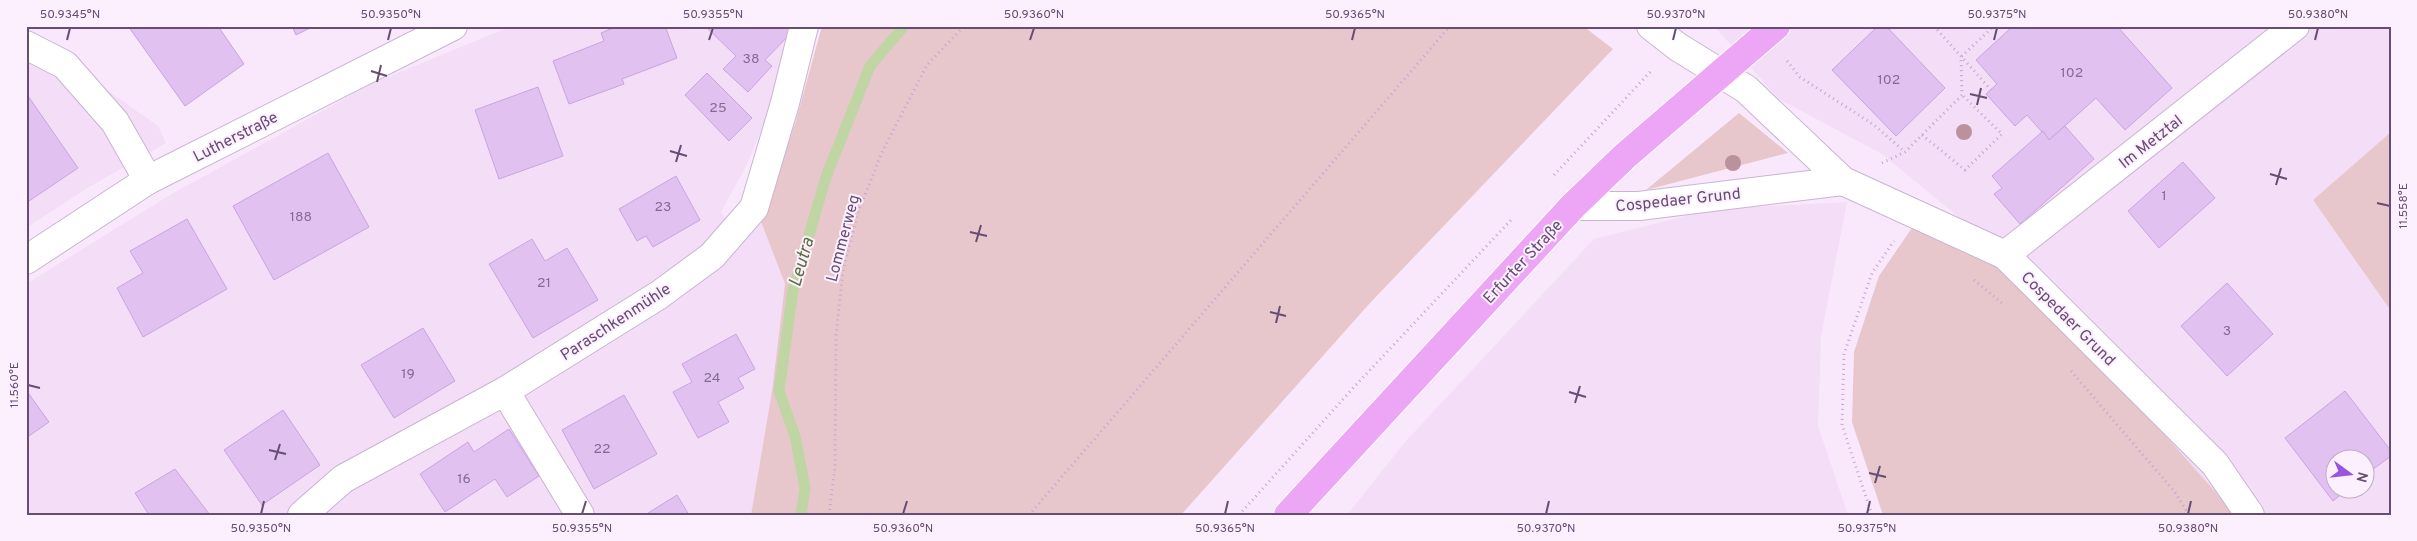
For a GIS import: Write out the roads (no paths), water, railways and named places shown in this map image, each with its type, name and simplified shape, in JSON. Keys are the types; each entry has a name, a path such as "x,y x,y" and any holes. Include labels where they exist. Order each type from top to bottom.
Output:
{"main road":[{"name":"Erfurter Straße","path":"1288,515 1573,206 1625,156 1776,26"}],"street":[{"name":"Lutherstraße","path":"26,260 148,180 453,26"},
{"name":"Paraschkenmühle","path":"302,515 343,479 505,391 659,295 712,256 754,208 785,103 804,26"},
{"name":"Cospedaer Grund","path":"1650,26 1678,47 1746,89 1843,181 2005,255 2215,464 2250,515"},
{"name":"Im Metztal","path":"2005,255 2295,26"},
{"path":"26,46 65,65 115,122 148,180"},
{"name":"Cospedaer Grund","path":"1573,206 1638,206 1843,181"},
{"path":"505,391 580,515"}],"waterway":[{"name":"Leutra","path":"801,515 805,488 795,436 779,391 793,290 826,177 870,66 904,26"}]}
